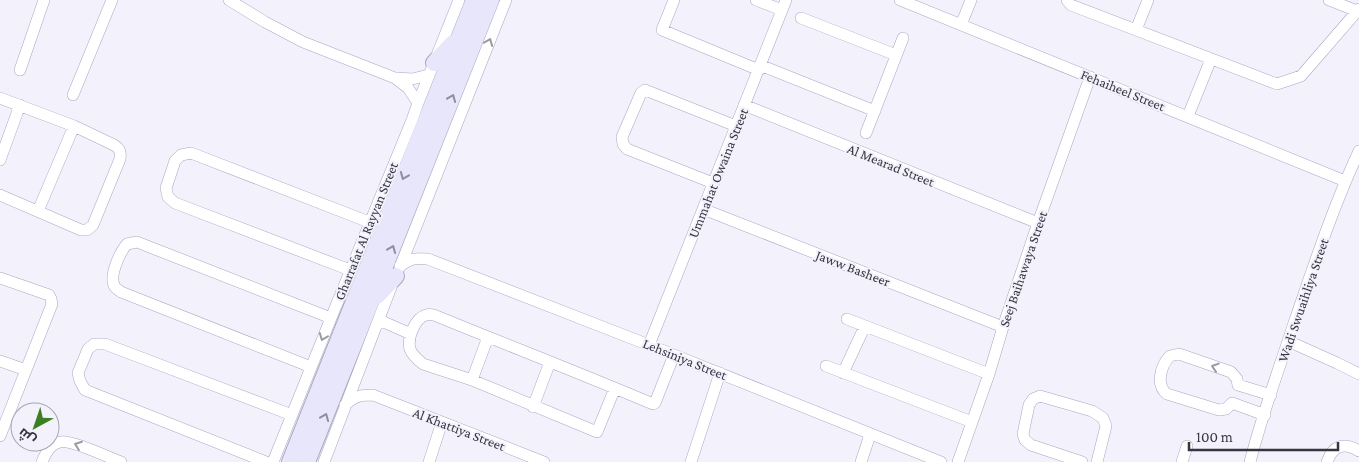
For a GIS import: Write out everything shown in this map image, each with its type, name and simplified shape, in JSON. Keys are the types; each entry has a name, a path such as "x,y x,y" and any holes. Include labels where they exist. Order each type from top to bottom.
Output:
{"main road":[{"name":"Gharrafat Al Rayyan Street","path":"290,462 474,0"},
{"path":"307,462 491,0"},
{"path":"432,69 460,35"},
{"path":"412,120 416,147"},
{"path":"415,227 418,185"},
{"path":"370,303 398,271"}],"street":[{"path":"20,70 44,0"},
{"path":"74,96 112,0"},
{"path":"229,0 303,42 395,78 408,88 418,103"},
{"name":"Gharrafat Al Rayyan Street","path":"273,462 459,0"},
{"path":"324,462 506,0"},
{"path":"674,0 662,30 875,111"},
{"path":"756,0 784,5"},
{"name":"Fehaiheel Street","path":"900,0 1345,181"},
{"path":"962,24 971,0"},
{"path":"1067,0 1071,5 1278,84 1300,76 1358,10 1329,0"},
{"path":"1136,30 1148,0"},
{"name":"Ummahat Owaina Street","path":"649,345 784,5"},
{"path":"801,18 896,56"},
{"path":"866,133 903,38"},
{"path":"1188,116 1211,59"},
{"path":"395,78 412,79 432,69"},
{"name":"Seej Baihawaya Street","path":"958,462 1038,223 1090,77"},
{"path":"714,183 627,149 623,144 622,137 641,92 646,90 736,126"},
{"path":"0,98 74,126 114,145 121,153 120,160 93,225 87,230 81,230 0,195"},
{"path":"0,160 20,105"},
{"name":"Al Mearad Street","path":"744,105 1038,223"},
{"path":"38,211 74,126"},
{"name":"Wadi Swuaihliya Street","path":"1246,462 1252,457 1288,341 1334,208 1359,151"},
{"path":"350,270 175,203 168,197 166,188 175,161 181,154 191,153 370,222"},
{"name":"Jaww Basheer","path":"703,209 1003,327"},
{"path":"415,227 416,247 428,258"},
{"path":"311,367 121,292 114,287 112,277 120,251 127,244 137,242 330,318"},
{"path":"398,271 413,258 428,258"},
{"name":"Lehsiniya Street","path":"428,258 941,462"},
{"path":"0,278 45,294 52,299 52,304 0,436"},
{"path":"615,388 597,432 472,380 423,364 410,349 411,334 416,323 425,315 434,314 488,337 615,388 654,404 674,355"},
{"path":"847,319 989,374"},
{"path":"379,320 411,334"},
{"path":"844,373 865,326"},
{"path":"472,380 488,337"},
{"path":"1288,341 1359,374"},
{"path":"266,462 86,390 80,381 78,373 88,349 94,344 105,344 292,414"},
{"path":"1179,354 1231,372 1237,379 1238,385 1232,403 1226,409 1219,410 1167,394 1160,385 1165,362 1170,356 1179,354"},
{"path":"0,361 26,370"},
{"path":"533,407 550,362"},
{"path":"826,366 972,422"},
{"path":"359,370 362,384 373,395"},
{"path":"691,462 720,373"},
{"path":"1238,385 1271,395"},
{"path":"345,405 359,395 373,395"},
{"name":"Al Khattiya Street","path":"373,395 544,462"},
{"path":"1082,462 1031,445 1025,440 1023,434 1033,399 1040,396 1092,411 1103,418 1106,426 1097,462"},
{"path":"1232,403 1264,415"},
{"path":"429,462 442,422"},
{"path":"862,462 870,434"},
{"path":"42,462 52,446 61,441 121,462"},
{"path":"1327,462 1331,454 1340,446 1347,445 1359,450"},
{"path":"1182,462 1187,446"}]}
